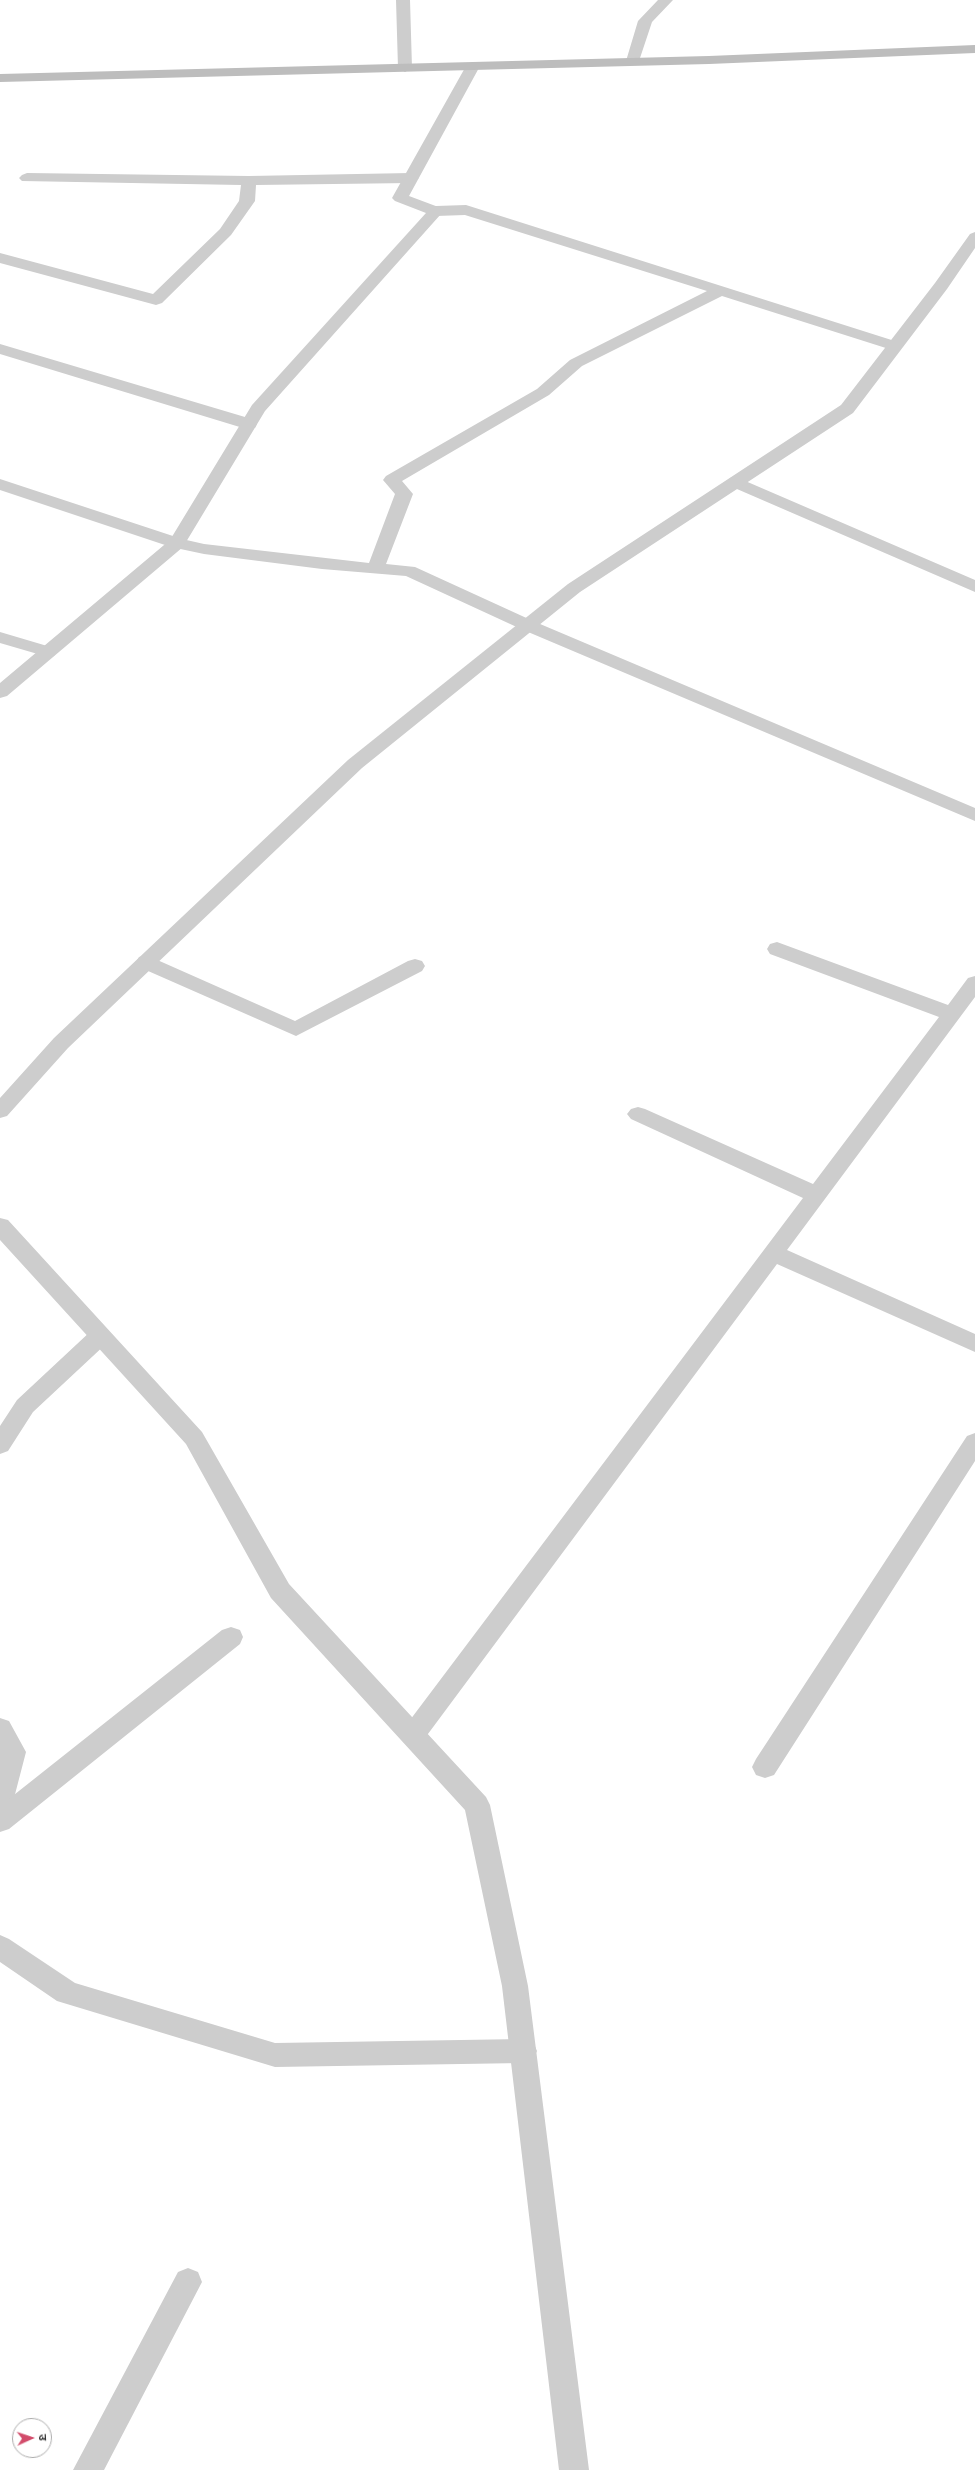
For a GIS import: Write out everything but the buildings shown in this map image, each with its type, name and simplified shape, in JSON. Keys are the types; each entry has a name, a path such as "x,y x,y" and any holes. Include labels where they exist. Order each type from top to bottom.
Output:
{"street":[{"path":"403,0 405,68"},
{"path":"633,61 645,21 666,0"},
{"path":"0,78 473,66 975,49"},
{"path":"473,66 400,198 436,211 466,210 895,346"},
{"path":"27,178 249,181 411,178"},
{"path":"0,258 156,300 226,232 247,201 249,181"},
{"path":"0,692 178,543 258,409 436,211"},
{"path":"0,1110 61,1042 355,764 574,588 847,409 975,237"},
{"path":"376,568 404,494 392,480 543,392 576,364 722,290"},
{"path":"0,349 249,424"},
{"path":"736,482 975,587"},
{"path":"0,484 178,543 204,549 314,563 409,571 527,625 975,815"},
{"path":"0,637 48,652"},
{"path":"777,949 952,1014"},
{"path":"146,962 296,1029 415,966"},
{"path":"413,1735 975,984"},
{"path":"638,1114 817,1195"},
{"path":"0,1226 194,1438 280,1591 478,1805 515,1986 574,2470"},
{"path":"773,1253 975,1344"},
{"path":"0,1445 25,1406 100,1336"},
{"path":"765,1767 975,1442"},
{"path":"0,1821 231,1637"},
{"path":"0,1728 13,1752 0,1802"},
{"path":"0,1947 67,1993 275,2055 524,2051"},
{"path":"88,2470 188,2282"}]}
